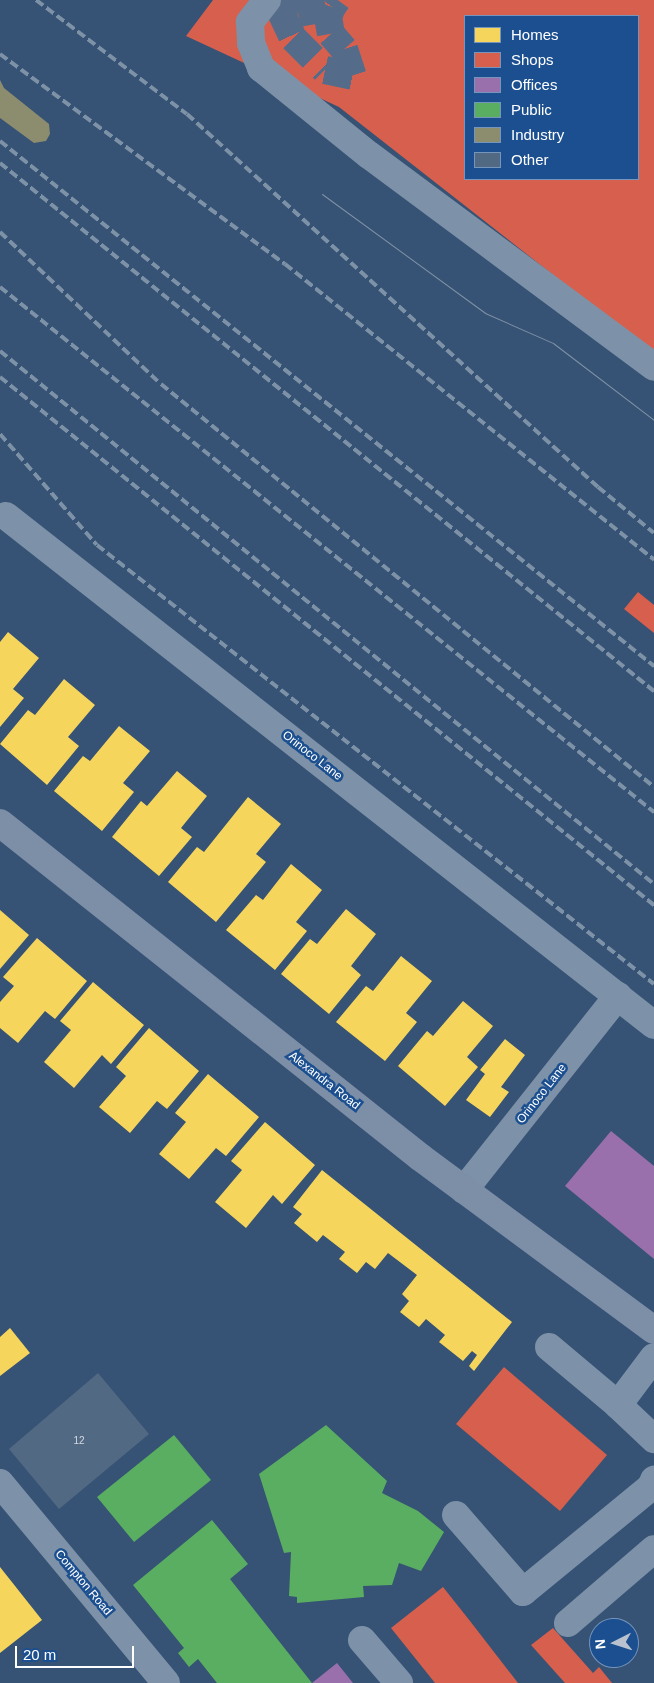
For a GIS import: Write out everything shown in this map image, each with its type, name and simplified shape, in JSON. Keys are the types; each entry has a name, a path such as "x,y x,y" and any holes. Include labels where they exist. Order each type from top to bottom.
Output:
{"main road":[{"name":"Alexandra Road","path":"0,823 464,1190 654,1330"}],"street":[{"path":"267,0 250,22 251,43 261,68 368,155 654,367"},
{"name":"Orinoco Lane","path":"6,516 654,1025"},
{"name":"Orinoco Lane","path":"464,1190 618,996"},
{"path":"549,1347 618,1405 654,1439"},
{"path":"618,1405 654,1357"},
{"path":"456,1515 523,1592 651,1487 654,1480"},
{"name":"Compton Road","path":"0,1483 166,1683"},
{"path":"568,1623 654,1549"},
{"path":"362,1640 399,1683"}],"building: Homes":[{"path":"8,632 39,658 13,689 24,698 0,727 0,642"},
{"path":"64,679 95,705 68,737 79,746 47,785 0,744 28,710 35,715"},
{"path":"119,726 150,751 123,783 134,792 102,831 54,791 83,756 90,761"},
{"path":"177,771 207,796 181,828 192,837 159,876 112,837 141,801 147,806"},
{"path":"248,797 281,824 256,854 266,862 216,922 168,882 197,847 204,852"},
{"path":"291,864 322,890 296,922 307,931 275,970 226,930 256,895 263,900"},
{"path":"346,909 376,934 351,966 361,975 329,1014 281,974 310,939 317,944"},
{"path":"0,910 29,935 0,969"},
{"path":"37,938 87,981 55,1019 45,1011 18,1043 0,1028 0,1002 14,986 3,977"},
{"path":"401,956 432,981 406,1013 417,1022 385,1061 336,1022 366,986 373,991"},
{"path":"93,982 144,1025 111,1064 102,1055 74,1088 44,1062 71,1030 60,1021"},
{"path":"463,1001 493,1026 467,1057 478,1067 445,1106 398,1066 427,1031 433,1036"},
{"path":"149,1028 199,1071 167,1109 157,1101 130,1133 99,1107 126,1076 116,1067"},
{"path":"505,1039 525,1055 501,1087 509,1092 490,1117 466,1100 485,1074 480,1070"},
{"path":"208,1074 259,1117 226,1156 216,1148 189,1179 159,1154 186,1122 175,1113"},
{"path":"265,1122 315,1165 282,1204 273,1195 246,1228 215,1202 242,1170 231,1161"},
{"path":"322,1170 512,1322 474,1371 469,1366 477,1355 472,1351 463,1361 439,1342 445,1335 426,1319 419,1327 400,1312 409,1301 402,1294 417,1275 388,1253 375,1269 366,1262 357,1273 339,1259 345,1252 323,1235 317,1242 294,1223 302,1214 293,1207"},
{"path":"10,1328 30,1353 0,1376 0,1337"},
{"path":"0,1567 42,1620 0,1653"}],"building: Shops":[{"path":"213,0 654,0 654,354 339,107 186,36"},
{"path":"638,592 654,605 654,633 624,609"},
{"path":"504,1367 607,1455 560,1511 456,1424"},
{"path":"443,1587 518,1683 435,1683 391,1628"},
{"path":"553,1628 593,1673 600,1668 612,1683 565,1683 531,1645"}],"building: Offices":[{"path":"611,1131 654,1166 654,1259 565,1186"},
{"path":"337,1663 353,1683 312,1683"}],"building: Public":[{"path":"326,1425 387,1481 382,1493 418,1511 444,1532 421,1571 399,1563 392,1585 363,1586 364,1597 297,1603 297,1597 289,1596 291,1552 284,1553 259,1474"},
{"path":"174,1435 211,1480 134,1542 97,1497"},
{"path":"212,1520 248,1564 230,1579 312,1683 217,1683 198,1659 189,1667 178,1653 184,1648 133,1585"}],"building: Industry":[{"path":"0,80 4,88 49,124 50,134 46,141 34,143 0,118"}],"building: Other":[{"path":"98,1373 149,1434 59,1509 9,1449"}],"tunnel":[{"path":"269,0 280,10 298,13 332,7 337,0"},
{"path":"332,7 328,17 331,34 344,49 353,76"},
{"path":"280,10 293,38 325,70 353,76"}],"tram line":[{"path":"322,194 485,313 553,343 654,420"}],"railway":[{"path":"36,0 187,114 598,487 654,533"},
{"path":"0,54 285,264 654,560"},
{"path":"0,141 654,666"},
{"path":"0,163 654,691"},
{"path":"0,232 161,384 654,787"},
{"path":"0,287 654,812"},
{"path":"0,351 654,884"},
{"path":"0,377 654,905"},
{"path":"0,434 97,545 654,984"}]}
